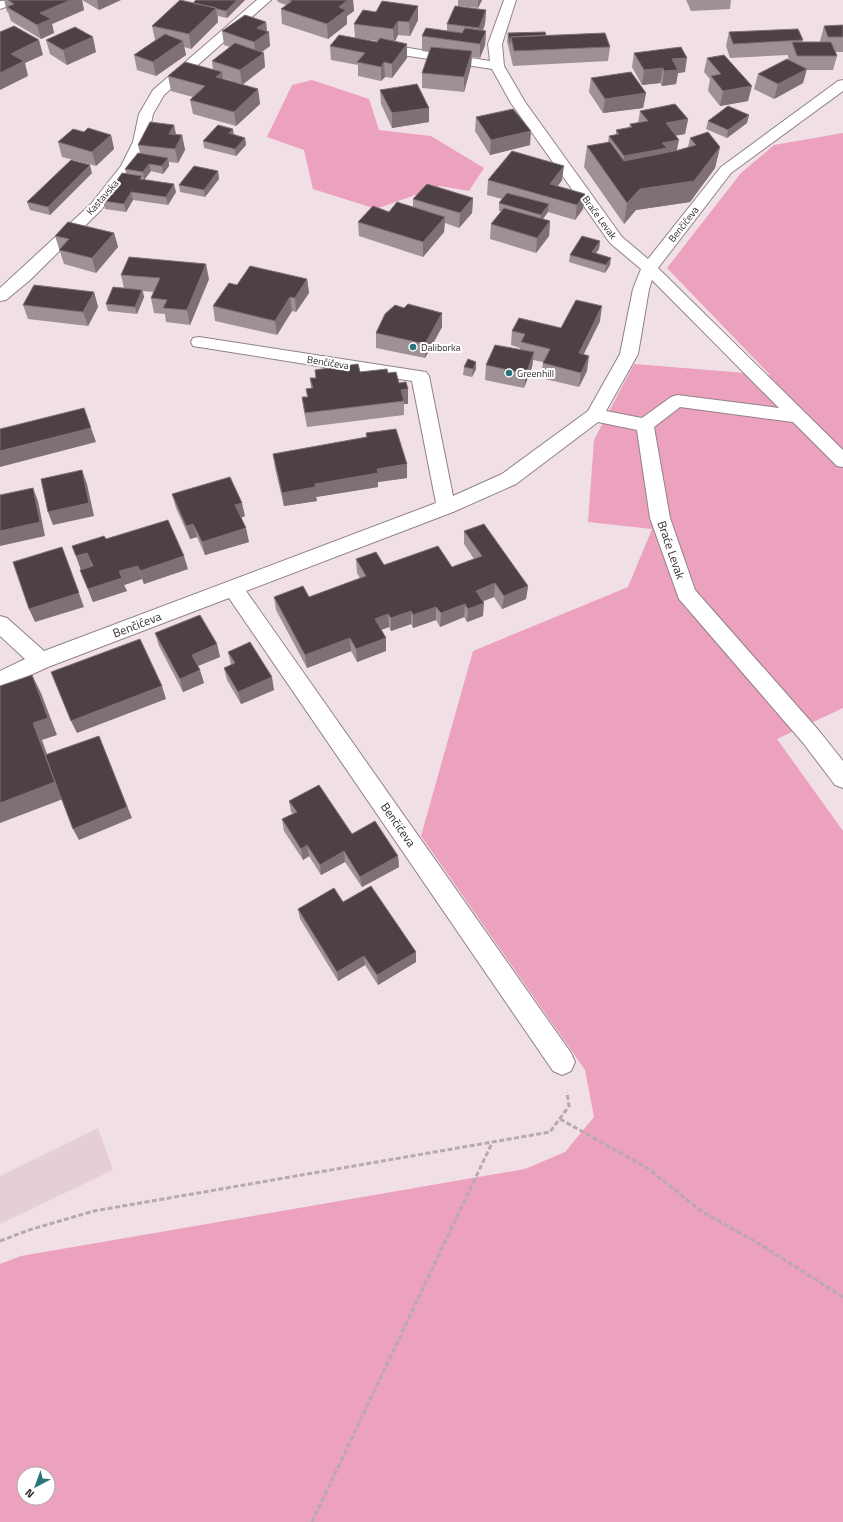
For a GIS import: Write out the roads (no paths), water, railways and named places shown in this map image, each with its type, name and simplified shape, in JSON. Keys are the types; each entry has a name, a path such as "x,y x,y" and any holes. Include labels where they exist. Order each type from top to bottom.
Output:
{"street":[{"path":"0,5 13,0"},
{"name":"Kastavska","path":"0,296 24,276 96,206 128,167 140,142 146,114 158,93 265,0"},
{"name":"Braće Levak","path":"510,0 495,44 497,66 518,103 616,240 649,268 843,461"},
{"path":"374,47 497,66"},
{"name":"Benčićeva","path":"0,680 41,661 446,507 509,479 595,415 629,354 641,289 649,268 726,170 843,84"},
{"name":"Benčićeva","path":"199,342 420,376 446,507"},
{"path":"595,415 645,425 677,401 797,416"},
{"name":"Braće Levak","path":"645,425 660,518 686,594 812,738 843,778"},
{"name":"Benčićeva","path":"233,588 562,1062"},
{"path":"0,624 41,661"}],"place":[{"name":"Daliborka","path":"413,347"},
{"name":"Greenhill","path":"509,373"}]}
